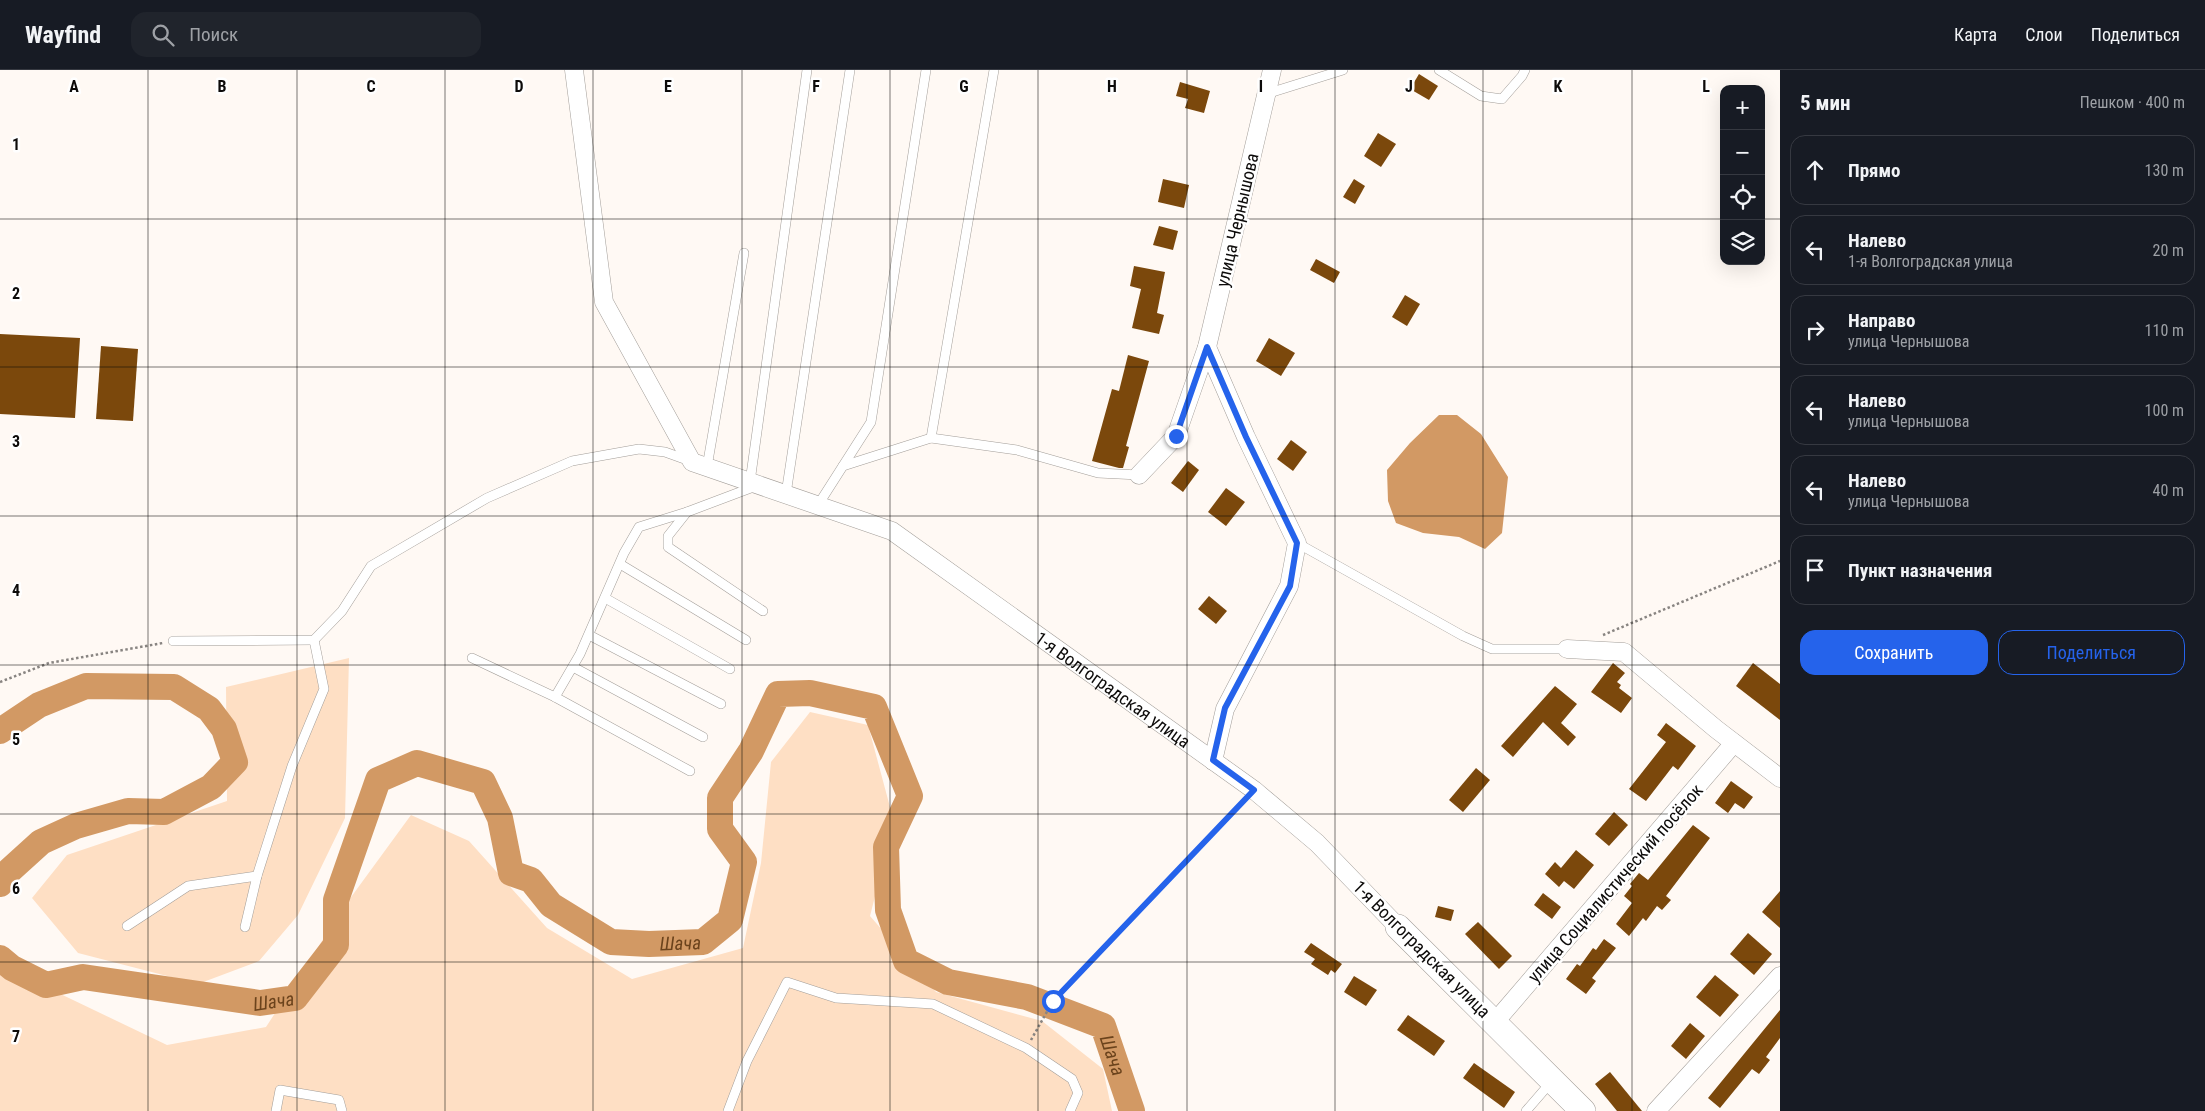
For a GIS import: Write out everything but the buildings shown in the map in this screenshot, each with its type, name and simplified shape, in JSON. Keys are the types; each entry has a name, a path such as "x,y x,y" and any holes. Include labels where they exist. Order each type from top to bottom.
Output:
{"street":[{"path":"574,70 604,302 700,464"},
{"name":"улица Чернышова","path":"1139,475 1176,436 1207,347 1272,70"},
{"path":"1207,347 1246,437 1297,543 1290,586 1225,708 1213,760"},
{"name":"1-я Волгоградская улица","path":"700,464 892,531 1254,790 1317,843 1398,928 1583,1111"},
{"path":"1567,650 1624,652 1734,743 1780,778"},
{"name":"улица Социалистический посёлок","path":"1495,1022 1734,743"},
{"path":"1656,1111 1780,976"}],"lane":[{"path":"555,697 589,635 620,564 640,527 687,512 755,483 807,70"},
{"path":"786,494 850,70"},
{"path":"818,505 871,422 926,70"},
{"path":"931,438 994,70"},
{"path":"1266,94 1343,70"},
{"path":"1439,70 1481,96 1502,99 1525,70"},
{"path":"173,640 314,640 342,611 371,566 487,498 572,461 639,450 665,452 700,464 744,252"},
{"path":"843,466 931,438 1017,450 1098,473 1139,475"},
{"path":"687,512 668,536 668,547 763,610"},
{"path":"1297,543 1463,636 1492,649 1567,650"},
{"path":"620,564 746,640"},
{"path":"605,598 730,669"},
{"path":"589,635 721,704"},
{"path":"245,927 257,876 292,766 324,690 314,640"},
{"path":"472,658 555,697 690,771"},
{"path":"572,667 703,737"},
{"path":"127,926 188,886 257,876"},
{"path":"728,1111 747,1061 787,982 836,998 933,1004 1026,1048 1072,1079 1078,1093 1070,1111"},
{"path":"1526,1111 1552,1080"},
{"path":"276,1111 280,1090 339,1100 342,1111"}],"path":[{"path":"1602,635 1780,561"},
{"path":"0,682 49,663 129,650 173,640"},
{"path":"1026,1048 1053,1001 1254,790"}],"shaded area":[{"path":"1439,415 1457,415 1481,434 1508,477 1502,533 1485,549 1459,537 1423,533 1396,523 1388,501 1387,470 1410,443"},
{"path":"349,658 345,818 298,915 259,961 198,984 78,953 32,898 67,855 227,801 226,687"},
{"path":"810,712 868,725 894,822 870,916 936,992 1042,1021 1103,1069 1112,1111 0,1111 0,965 167,1045 266,1027 346,904 411,815 469,841 547,928 632,979 743,948 761,863 771,762"}],"waterway":[{"name":"Шача","path":"0,731 39,705 86,686 174,687 209,709 224,729 235,762 211,787 164,812 128,811 76,826 41,842 9,871 0,884"},
{"name":"Шача","path":"0,958 12,968 46,985 83,977 260,1003 295,998 336,945 336,900 378,780 417,763 483,782 500,818 511,873 531,880 551,905 611,942 649,944 703,942 730,920 744,862 720,829 720,798 751,751 778,694 810,693 874,707 910,796 886,847 888,910 906,961 948,982 1027,997 1103,1026 1132,1111"}],"route":[{"path":"1053,1001 1254,790 1213,760 1225,708 1290,586 1297,543 1246,437 1207,347 1176,436"}]}
